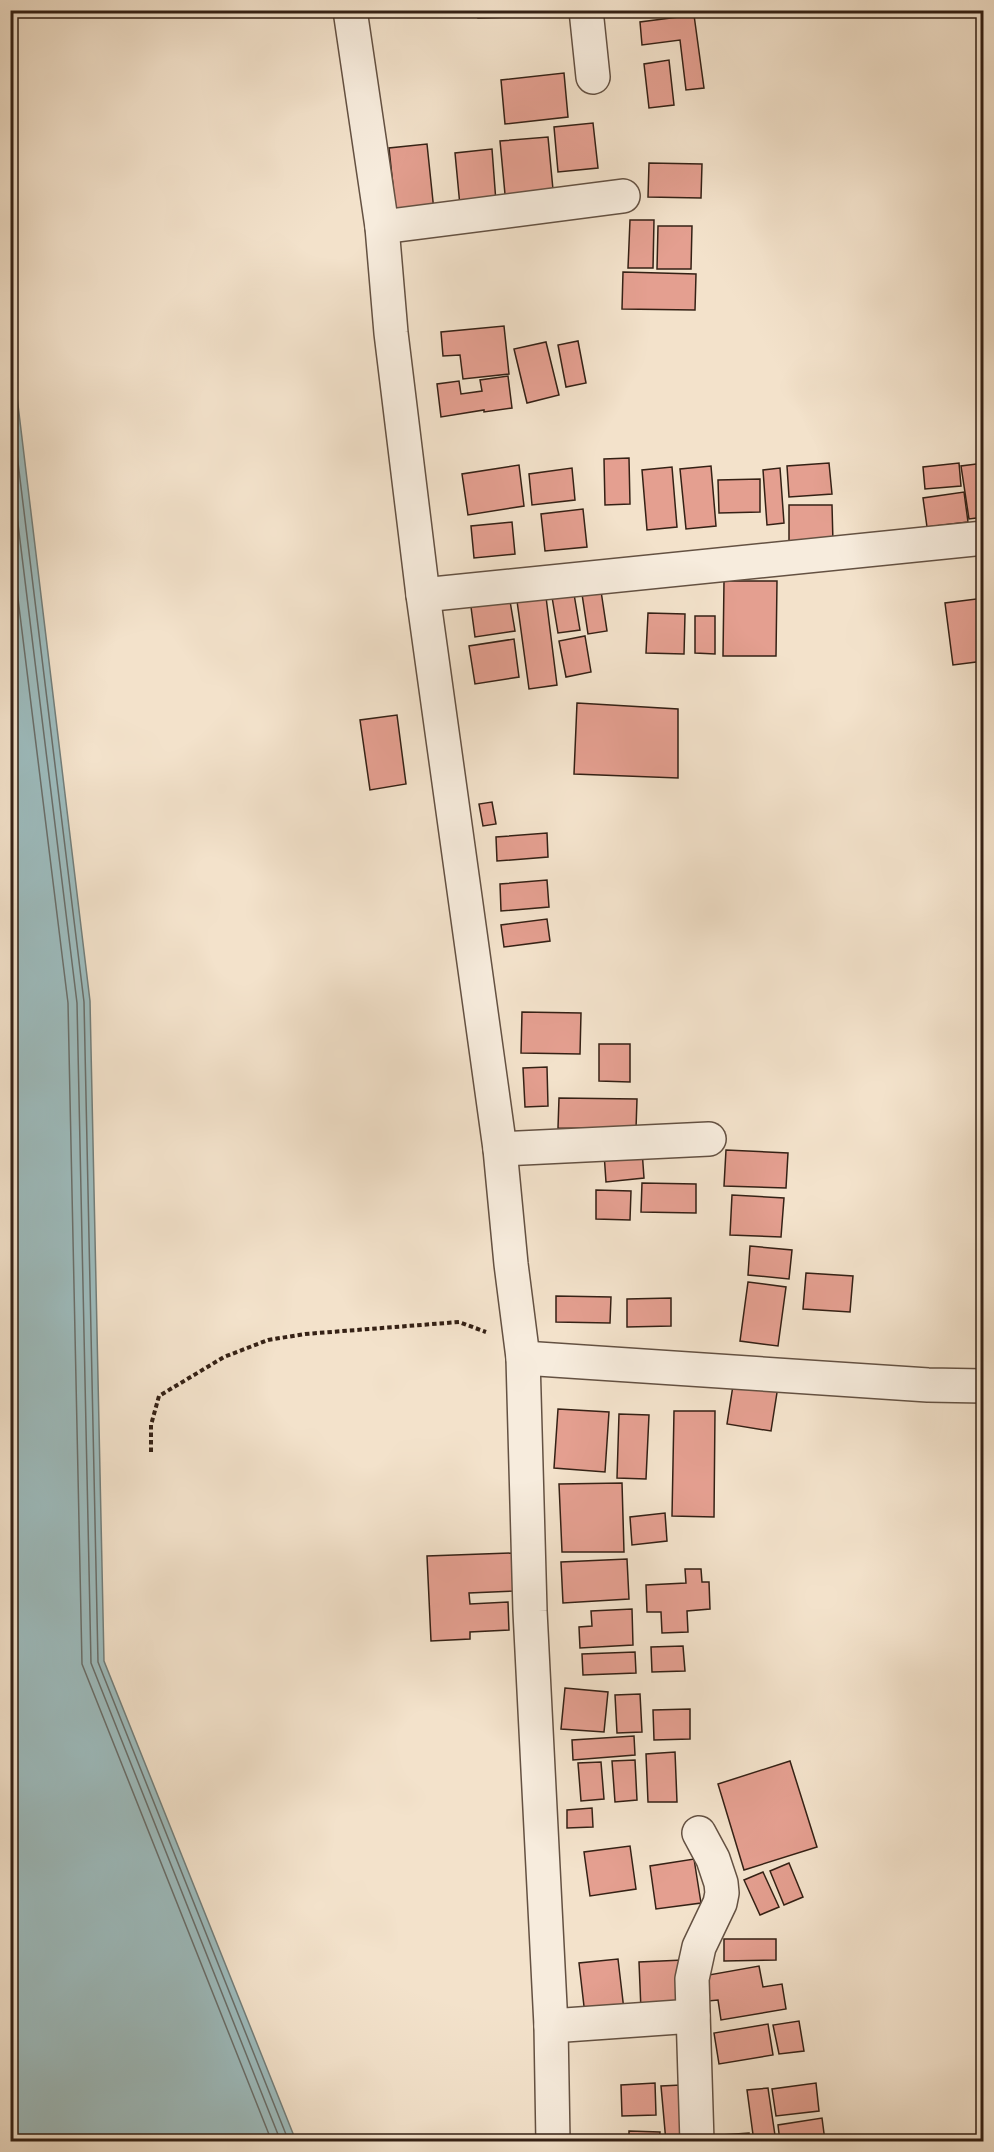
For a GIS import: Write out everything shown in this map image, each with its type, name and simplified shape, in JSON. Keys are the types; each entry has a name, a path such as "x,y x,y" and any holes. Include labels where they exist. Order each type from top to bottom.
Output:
{"street":[{"path":"350,10 382,227 391,333 423,595 500,1149 523,1358 534,1728 551,2026 553,2142"},
{"path":"586,10 593,77"},
{"path":"382,227 623,196"},
{"path":"423,595 984,538"},
{"path":"500,1149 709,1139"},
{"path":"523,1358 928,1385 984,1386"},
{"path":"697,2142 693,1966 699,1947 720,1903 722,1893 713,1859 699,1833"},
{"path":"551,2026 693,2016"}],"path":[{"path":"151,1452 151,1425 159,1396 224,1357 268,1341 305,1334 459,1322 498,1336 523,1358"}],"water":[{"path":"11,347 90,1001 104,1661 296,2141 11,2141"}],"building":[{"path":"478,10 545,10 545,16 478,18"},
{"path":"694,15 704,88 686,90 680,40 642,45 640,22"},
{"path":"669,60 674,105 649,108 644,64"},
{"path":"564,73 568,117 505,124 501,80"},
{"path":"593,123 598,168 558,172 554,127"},
{"path":"548,137 554,200 506,205 500,141"},
{"path":"427,144 434,211 396,214 389,148"},
{"path":"492,149 496,202 460,206 455,153"},
{"path":"649,163 702,164 701,198 648,197"},
{"path":"630,220 654,220 653,268 628,268"},
{"path":"658,226 692,226 691,269 657,269"},
{"path":"623,272 696,274 695,310 622,309"},
{"path":"504,326 509,374 463,379 460,355 443,356 441,332"},
{"path":"578,341 586,383 566,387 558,345"},
{"path":"546,342 559,395 527,403 514,349"},
{"path":"508,376 512,408 441,417 437,384 459,381 461,394 482,391 480,380"},
{"path":"629,458 630,504 605,505 604,459"},
{"path":"829,463 832,494 789,497 787,466"},
{"path":"959,463 961,486 925,489 923,467"},
{"path":"984,463 984,517 969,519 961,466"},
{"path":"519,465 524,506 468,515 462,474"},
{"path":"711,466 716,526 686,529 680,469"},
{"path":"672,467 677,527 647,530 642,470"},
{"path":"572,468 575,500 532,505 529,474"},
{"path":"780,468 784,523 767,525 763,470"},
{"path":"760,479 760,512 719,513 718,480"},
{"path":"964,492 968,522 927,527 923,498"},
{"path":"789,505 832,505 833,543 789,544"},
{"path":"583,509 587,547 545,551 541,514"},
{"path":"512,522 515,554 474,558 471,526"},
{"path":"724,581 777,581 776,656 723,656"},
{"path":"601,591 607,631 588,634 582,594"},
{"path":"574,594 580,630 558,633 552,597"},
{"path":"546,597 557,685 529,689 517,601"},
{"path":"984,598 984,661 953,665 945,603"},
{"path":"510,601 515,631 475,637 471,607"},
{"path":"648,613 685,614 684,654 646,653"},
{"path":"695,616 715,616 715,654 695,653"},
{"path":"585,636 591,672 566,677 559,641"},
{"path":"514,639 519,677 475,684 469,646"},
{"path":"577,703 678,709 678,778 574,774"},
{"path":"397,715 406,784 370,790 360,720"},
{"path":"492,802 496,824 483,826 479,804"},
{"path":"547,833 548,857 497,861 496,837"},
{"path":"547,880 549,907 501,911 500,884"},
{"path":"547,919 550,941 504,947 501,925"},
{"path":"522,1012 581,1013 580,1054 521,1053"},
{"path":"599,1044 630,1044 630,1082 599,1081"},
{"path":"547,1067 548,1106 525,1107 523,1068"},
{"path":"559,1098 637,1099 636,1129 558,1128"},
{"path":"642,1150 644,1178 606,1182 604,1153"},
{"path":"726,1150 788,1153 786,1188 724,1186"},
{"path":"642,1183 696,1184 696,1213 641,1212"},
{"path":"596,1190 631,1191 630,1220 596,1219"},
{"path":"732,1195 784,1198 781,1237 730,1235"},
{"path":"750,1246 792,1250 789,1279 748,1275"},
{"path":"806,1273 853,1276 850,1312 803,1309"},
{"path":"748,1282 786,1287 778,1346 740,1341"},
{"path":"556,1296 611,1297 610,1323 556,1322"},
{"path":"671,1298 671,1326 627,1327 627,1299"},
{"path":"734,1379 778,1386 771,1431 727,1424"},
{"path":"558,1409 609,1412 605,1472 554,1468"},
{"path":"674,1411 715,1411 714,1517 672,1516"},
{"path":"619,1414 649,1415 646,1479 617,1478"},
{"path":"622,1483 624,1552 562,1552 559,1484"},
{"path":"665,1513 667,1541 632,1545 630,1517"},
{"path":"512,1553 513,1591 469,1593 470,1604 508,1602 509,1630 470,1632 470,1639 431,1641 427,1556"},
{"path":"627,1559 629,1599 563,1603 561,1562"},
{"path":"685,1569 701,1569 702,1582 709,1582 710,1609 687,1611 688,1632 662,1633 661,1612 647,1612 646,1585 686,1583"},
{"path":"632,1609 633,1645 580,1648 579,1627 592,1626 591,1611"},
{"path":"683,1646 685,1671 652,1672 651,1647"},
{"path":"635,1652 636,1673 583,1675 582,1654"},
{"path":"565,1688 608,1692 604,1732 561,1729"},
{"path":"640,1694 642,1732 617,1733 615,1695"},
{"path":"690,1709 690,1739 654,1740 653,1710"},
{"path":"634,1736 635,1755 573,1760 572,1740"},
{"path":"675,1752 677,1802 648,1802 646,1754"},
{"path":"635,1760 637,1800 615,1802 612,1761"},
{"path":"790,1761 817,1847 744,1870 718,1784"},
{"path":"601,1762 604,1799 581,1801 578,1763"},
{"path":"592,1808 593,1827 567,1828 567,1810"},
{"path":"630,1846 636,1889 590,1896 584,1852"},
{"path":"694,1859 701,1903 656,1909 650,1866"},
{"path":"789,1863 803,1897 784,1905 770,1871"},
{"path":"763,1872 779,1907 760,1915 744,1880"},
{"path":"724,1939 776,1939 776,1960 724,1961"},
{"path":"618,1959 624,2010 585,2015 579,1963"},
{"path":"683,1960 685,2008 641,2010 639,1962"},
{"path":"759,1966 763,1987 782,1984 786,2009 721,2020 718,2000 708,2001 703,1976"},
{"path":"799,2021 804,2051 779,2054 773,2025"},
{"path":"768,2024 773,2055 719,2064 714,2033"},
{"path":"655,2083 656,2115 622,2116 621,2085"},
{"path":"816,2083 819,2111 776,2116 772,2089"},
{"path":"681,2085 685,2141 666,2142 661,2086"},
{"path":"768,2088 776,2142 754,2142 747,2090"},
{"path":"822,2118 825,2141 780,2142 778,2125"},
{"path":"629,2131 660,2132 659,2142 629,2142"},
{"path":"749,2133 749,2142 707,2142 707,2136"}]}
